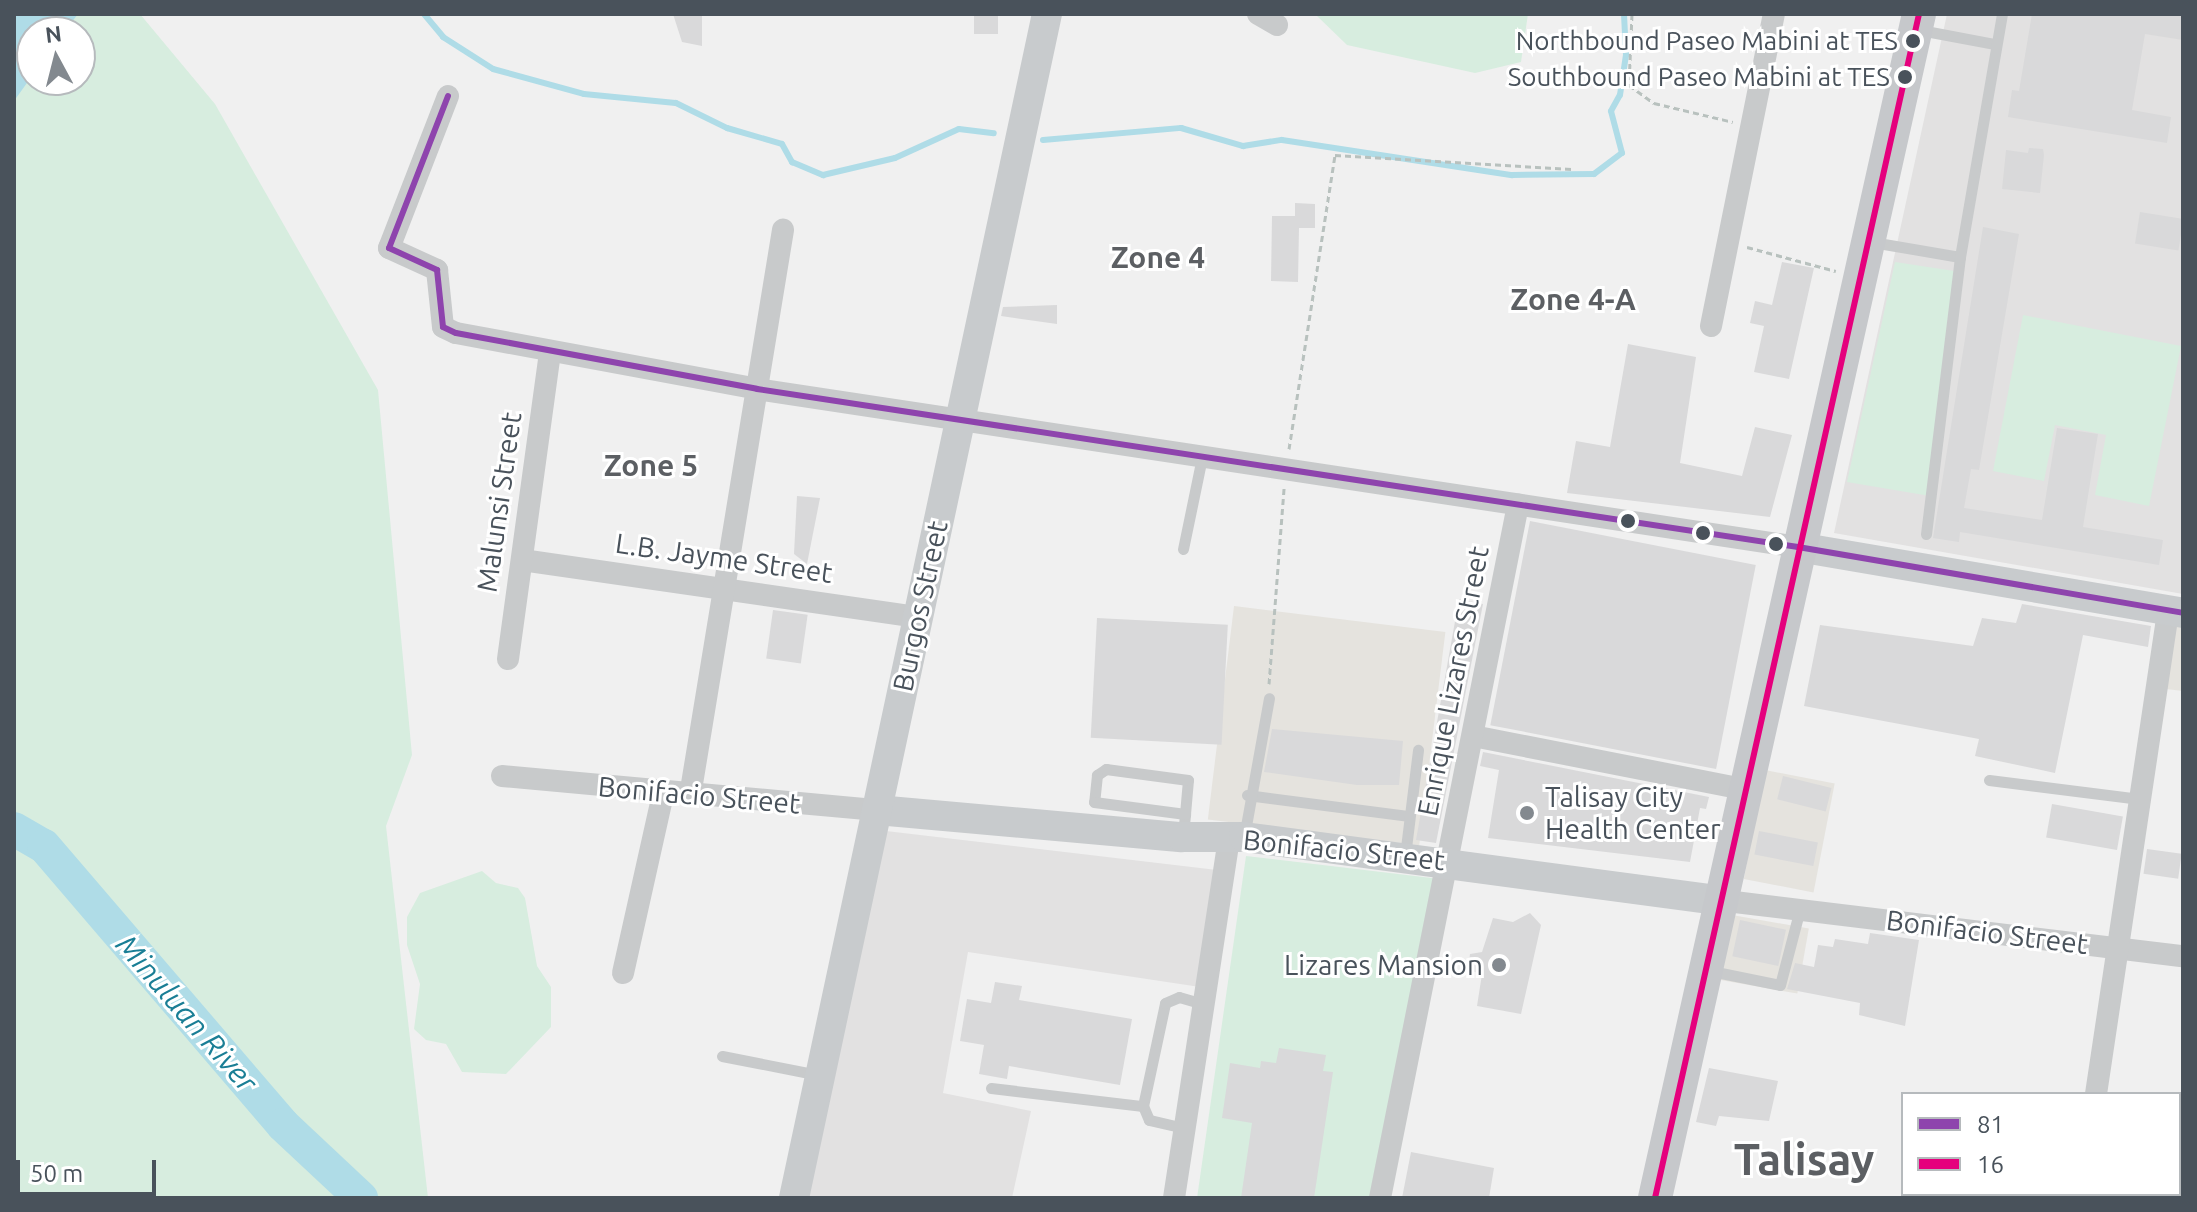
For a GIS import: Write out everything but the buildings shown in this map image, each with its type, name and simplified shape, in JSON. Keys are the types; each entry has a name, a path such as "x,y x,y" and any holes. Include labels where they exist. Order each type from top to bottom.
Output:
{"main road":[{"path":"1655,1198 1718,900 1917,22"}],"street":[{"name":"Burgos Street","path":"794,1198 1047,14"},
{"path":"1711,326 1774,14"},
{"path":"448,96 389,248 437,270 443,327 550,352 757,389 1798,547 2175,612 2140,799 2096,1092"},
{"path":"690,796 783,230"},
{"name":"Malunsi Street","path":"508,659 550,352"},
{"name":"Enrique Lizares Street","path":"1380,1198 1518,505"},
{"name":"L.B. Jayme Street","path":"522,560 918,617"},
{"path":"1473,736 1743,789"},
{"name":"Bonifacio Street","path":"502,776 663,794 877,810 1184,826 1236,838 1448,861 1718,900 2183,956"},
{"path":"623,973 663,794"},
{"path":"1174,1198 1204,1004 1236,838"}],"lane":[{"path":"1926,534 1960,257 1994,44 2002,14"},
{"path":"1917,22 1994,44"},
{"path":"1868,241 1960,257"},
{"path":"1183,549 1202,457"},
{"path":"1236,838 1269,698"},
{"path":"1405,857 1418,750"},
{"path":"1106,769 1188,780 1184,826 1094,802 1097,775 1106,769"},
{"path":"1989,780 2140,799"},
{"path":"1247,795 1408,816"},
{"path":"1703,970 1780,985 1800,909"},
{"path":"1184,1128 1149,1120 1143,1106 1165,1003 1179,997 1204,1004"},
{"path":"722,1056 820,1075"},
{"path":"991,1088 1143,1106"}],"path":[{"path":"1632,14 1629,85 1654,103 1752,126"},
{"path":"1269,698 1276,546 1335,155 1572,169"},
{"path":"1728,242 1859,277"}],"shaded area":[{"path":"1947,14 2183,14 2183,594 1834,533"},
{"path":"1234,606 1445,632 1419,845 1208,819"},
{"path":"2177,618 2183,619 2183,691 2166,689"},
{"path":"1765,770 1835,784 1814,893 1744,879"},
{"path":"886,831 1217,870 1200,987 968,952 943,1093 1031,1111 1012,1198 807,1198"},
{"path":"1732,915 1809,929 1797,994 1721,980"}],"green space":[{"path":"14,14 140,14 215,104 378,390 412,755 386,826 428,1198 14,1198"},
{"path":"1315,14 1528,14 1521,62 1475,73 1347,45"},
{"path":"1895,262 1961,272 1930,496 1847,482"},
{"path":"2023,315 2181,346 2149,506 2095,495 2106,435 2055,425 2044,481 1993,471"},
{"path":"1246,856 1440,879 1378,1198 1197,1198"},
{"path":"482,871 496,883 518,888 525,898 537,966 551,987 551,1027 506,1074 462,1072 446,1044 426,1040 414,1029 420,984 407,945 407,917 420,893"}],"water":[{"path":"14,14 78,14 16,16 18,96 14,101"}],"waterway":[{"path":"424,14 443,37 493,69 584,94 676,103 727,128 782,144 792,162 823,175 895,158 959,129 994,133"},
{"path":"1043,140 1181,128 1243,146 1282,140 1512,175 1594,174 1622,153 1611,111 1620,95 1626,55 1624,14"},
{"name":"Minuluan River","path":"14,829 44,846 283,1125 361,1198"}],"transit line":[{"name":"16","path":"1655,1198 1919,14"},
{"name":"81","path":"448,96 389,248 437,270 443,327 456,333 757,389 1798,547 2183,613"}],"place":[{"name":"Northbound Paseo Mabini at TES","path":"1913,41"},
{"name":"Southbound Paseo Mabini at TES","path":"1905,77"},
{"name":"Talisay City Health Center","path":"1527,813"},
{"name":"Lizares Mansion","path":"1499,965"}],"district":[{"name":"Zone 4","path":"1158,257"},
{"name":"Zone 4-A","path":"1573,299"},
{"name":"Zone 5","path":"651,465"},
{"name":"Talisay","path":"1804,1159"}]}
